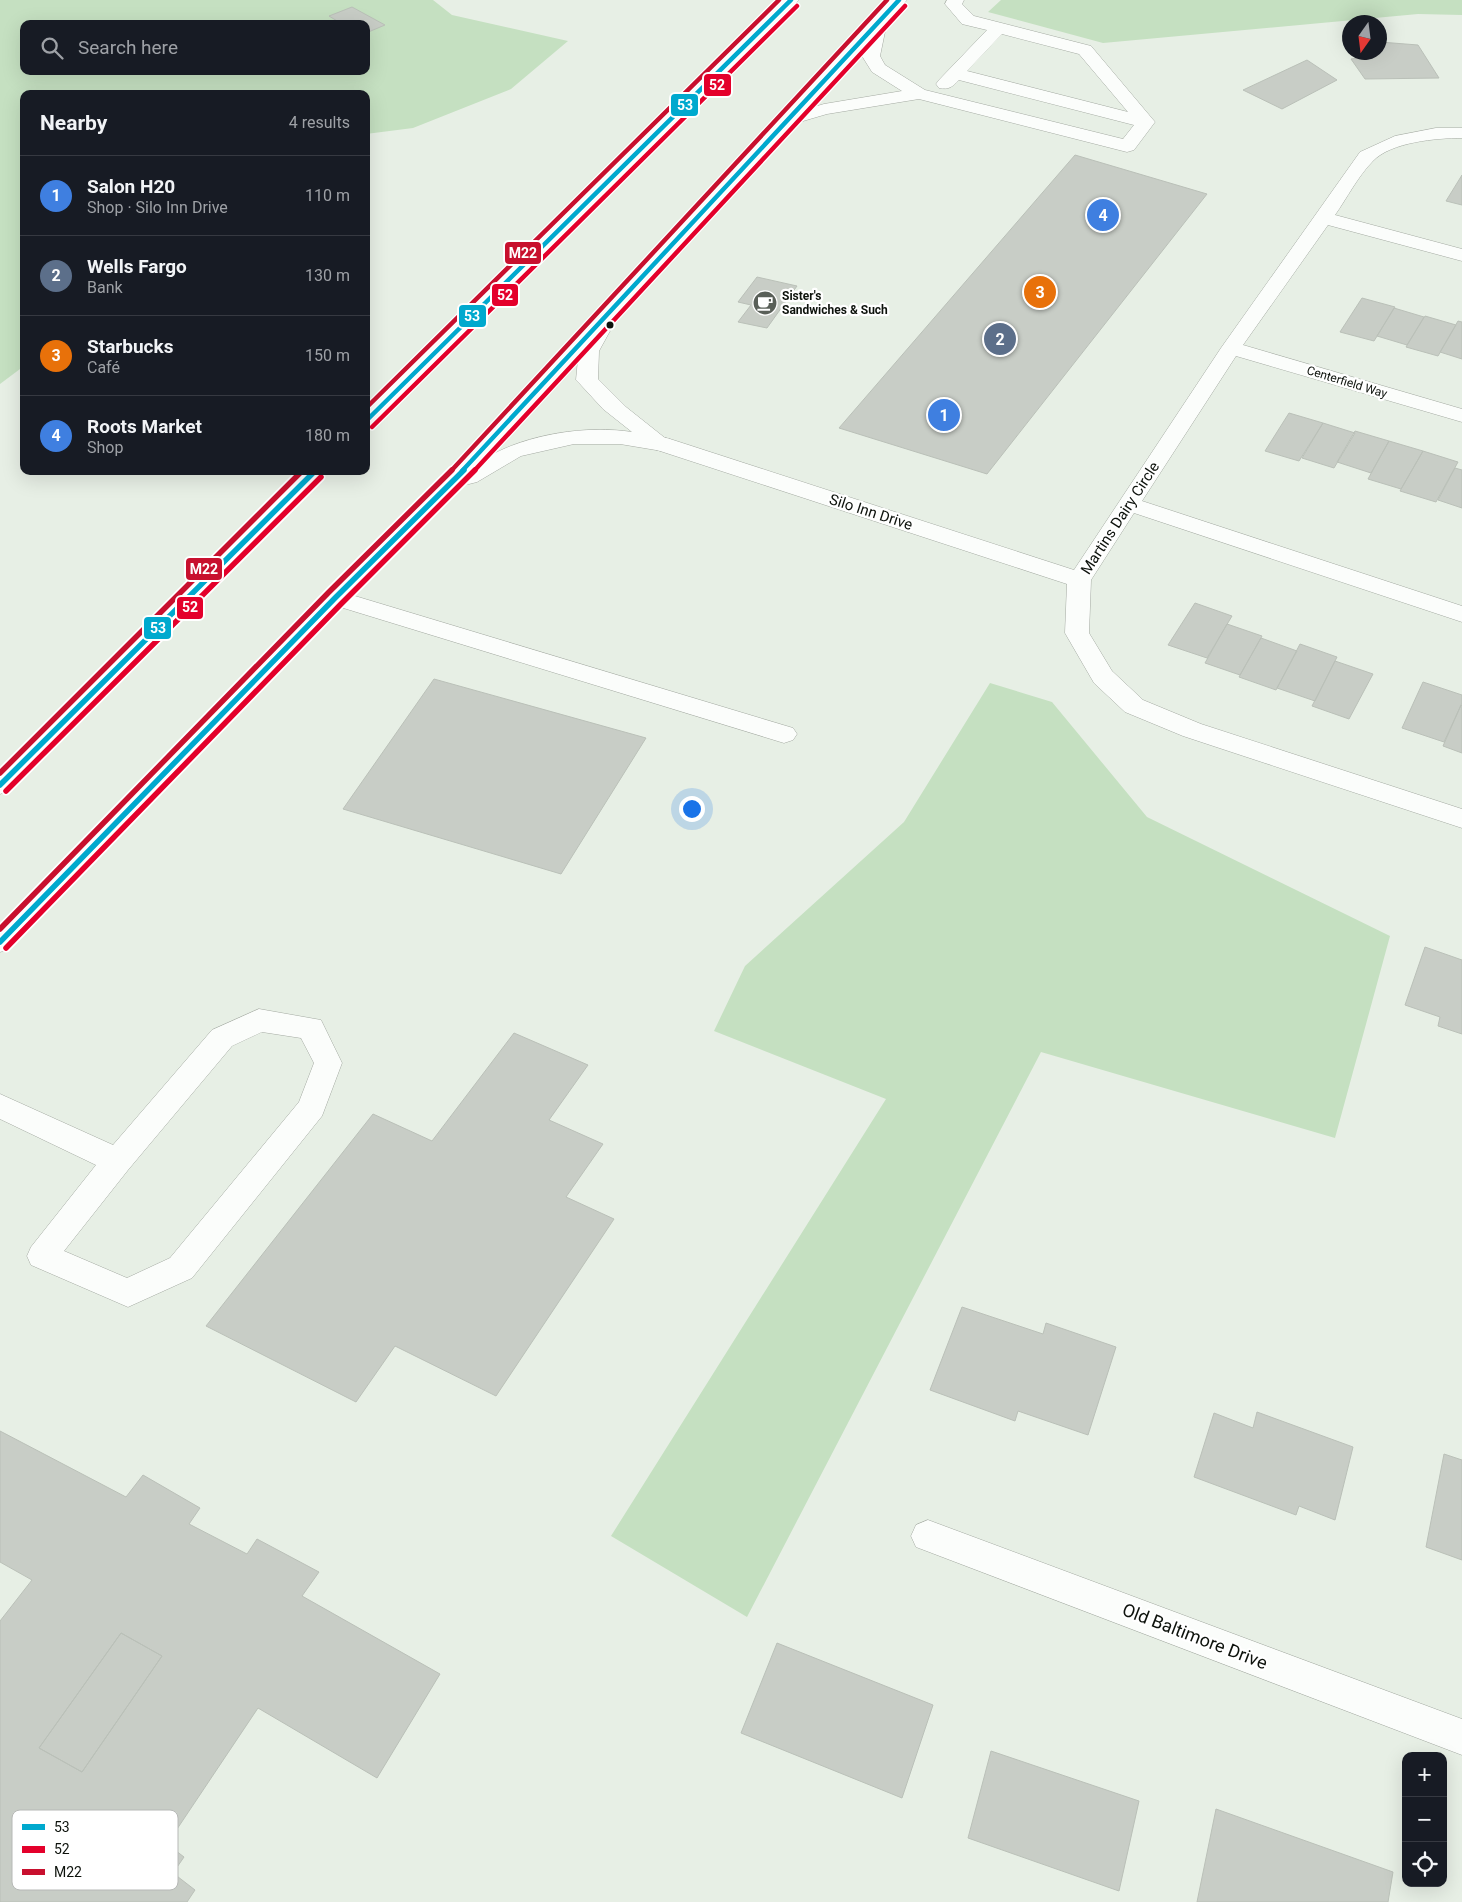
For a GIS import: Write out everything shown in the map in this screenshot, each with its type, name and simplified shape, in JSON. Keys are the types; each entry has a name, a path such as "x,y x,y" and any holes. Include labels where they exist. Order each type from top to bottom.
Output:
{"main road":[{"path":"370,417 792,0"},
{"path":"0,942 335,598 444,491 899,0"},
{"path":"956,0 953,4 968,20 1086,50 1146,122"},
{"path":"878,22 871,56 878,68 925,96 1126,146 1146,122"},
{"path":"786,121 824,109 925,96 956,74 999,27"},
{"path":"956,74 1146,122"},
{"name":"Martins Dairy Circle","path":"1462,133 1440,132 1409,138 1389,143 1368,156 1231,348 1079,580 1077,633 1103,677 1134,706 1192,730 1462,819"},
{"path":"1322,218 1462,255"},
{"path":"611,311 589,351 587,380 601,397 625,418 662,444"},
{"name":"Centerfield Way","path":"1231,348 1462,416"},
{"path":"444,491 514,451 574,437 620,437 662,444"},
{"name":"Silo Inn Drive","path":"662,444 1079,580"},
{"path":"0,785 311,475"},
{"path":"1129,504 1462,614"},
{"path":"335,598 784,734"},
{"path":"259,1020 312,1028 328,1063 312,1108 181,1268 128,1293 42,1256 117,1161 222,1038 259,1020"},
{"path":"0,1106 117,1161"},
{"name":"Old Baltimore Drive","path":"928,1536 1462,1737"}],"green space":[{"path":"0,0 433,0 452,15 568,41 511,89 413,128 370,133 370,90 20,90 20,369 0,384"},
{"path":"1001,0 1462,0 1462,15 1418,14 1387,17 1387,15 1342,15 1342,21 1103,43 988,12"},
{"path":"990,683 1052,702 1147,817 1390,936 1335,1138 1041,1052 747,1617 611,1536 886,1099 714,1031 745,966 904,822"}],"building":[{"path":"352,7 385,25 370,31 370,20 336,20 329,16"},
{"path":"1387,43 1418,45 1439,78 1365,79 1352,60 1387,60"},
{"path":"1307,60 1337,80 1282,109 1243,90"},
{"path":"1075,155 1207,194 987,474 839,428"},
{"path":"1462,175 1462,205 1446,201"},
{"name":"Sister's Sandwiches & Such","path":"757,277 797,286 767,328 738,322 751,305 738,302"},
{"path":"1362,298 1395,307 1374,341 1340,332"},
{"path":"1394,308 1424,317 1407,345 1377,336"},
{"path":"1425,316 1456,325 1438,356 1406,347"},
{"path":"1458,321 1462,322 1462,359 1440,352"},
{"path":"1289,413 1323,423 1299,461 1265,451"},
{"path":"1323,423 1355,433 1334,468 1302,458"},
{"path":"1355,431 1389,441 1371,473 1337,462"},
{"path":"1389,441 1423,451 1401,489 1368,479"},
{"path":"1423,451 1458,462 1436,502 1400,491"},
{"path":"1455,468 1462,470 1462,508 1438,500"},
{"path":"1195,603 1232,616 1207,658 1168,645"},
{"path":"1227,624 1262,636 1240,675 1205,663"},
{"path":"1261,638 1297,651 1276,690 1239,677"},
{"path":"1300,644 1337,657 1315,701 1277,688"},
{"path":"1335,661 1373,674 1349,719 1312,706"},
{"path":"434,679 646,738 561,874 343,809"},
{"path":"1423,682 1462,695 1462,703 1444,742 1402,728"},
{"path":"1462,706 1462,753 1443,746"},
{"path":"1425,947 1462,960 1462,1034 1438,1026 1440,1017 1405,1005"},
{"path":"514,1033 588,1065 549,1120 603,1144 566,1197 614,1219 496,1396 395,1346 356,1402 206,1326 373,1114 432,1141"},
{"path":"962,1307 1043,1334 1046,1323 1116,1347 1088,1435 1018,1411 1015,1421 930,1390"},
{"path":"1257,1412 1353,1447 1335,1520 1299,1506 1296,1515 1194,1477 1214,1413 1253,1428"},
{"path":"0,1431 126,1497 143,1475 200,1508 189,1524 247,1554 257,1539 319,1572 302,1596 440,1674 377,1778 258,1708 178,1828 178,1810 12,1810 12,1890 178,1890 178,1877 195,1890 187,1902 0,1902 0,1621 32,1580 0,1562","holes":["121,1633 162,1656 82,1772 39,1748"]},
{"path":"1444,1454 1462,1460 1462,1560 1426,1547"},
{"path":"121,1633 162,1656 82,1772 39,1748"},
{"path":"777,1643 933,1705 902,1798 741,1733"},
{"path":"991,1751 1139,1801 1119,1891 968,1838"},
{"path":"1216,1809 1393,1872 1388,1902 1197,1902"},
{"path":"178,1852 184,1857 178,1866"}],"transit line":[{"name":"M22","path":"370,404 779,0"},
{"name":"53","path":"370,417 791,0"},
{"name":"M22","path":"0,929 329,592 438,485 887,0"},
{"name":"53","path":"0,942 335,598 444,491 899,0"},
{"name":"52","path":"372,427 797,6"},
{"name":"52","path":"6,948 341,604 450,497 905,6"},
{"name":"M22","path":"0,773 298,475"},
{"name":"53","path":"0,785 311,475"},
{"name":"52","path":"6,791 321,477"}],"place":[{"name":"Roots Market","path":"1103,215"},
{"name":"Starbucks","path":"1040,292"},
{"name":"Sister's Sandwiches & Such","path":"765,303"},
{"name":"Wells Fargo","path":"1000,339"},
{"name":"Salon H20","path":"944,415"}]}
